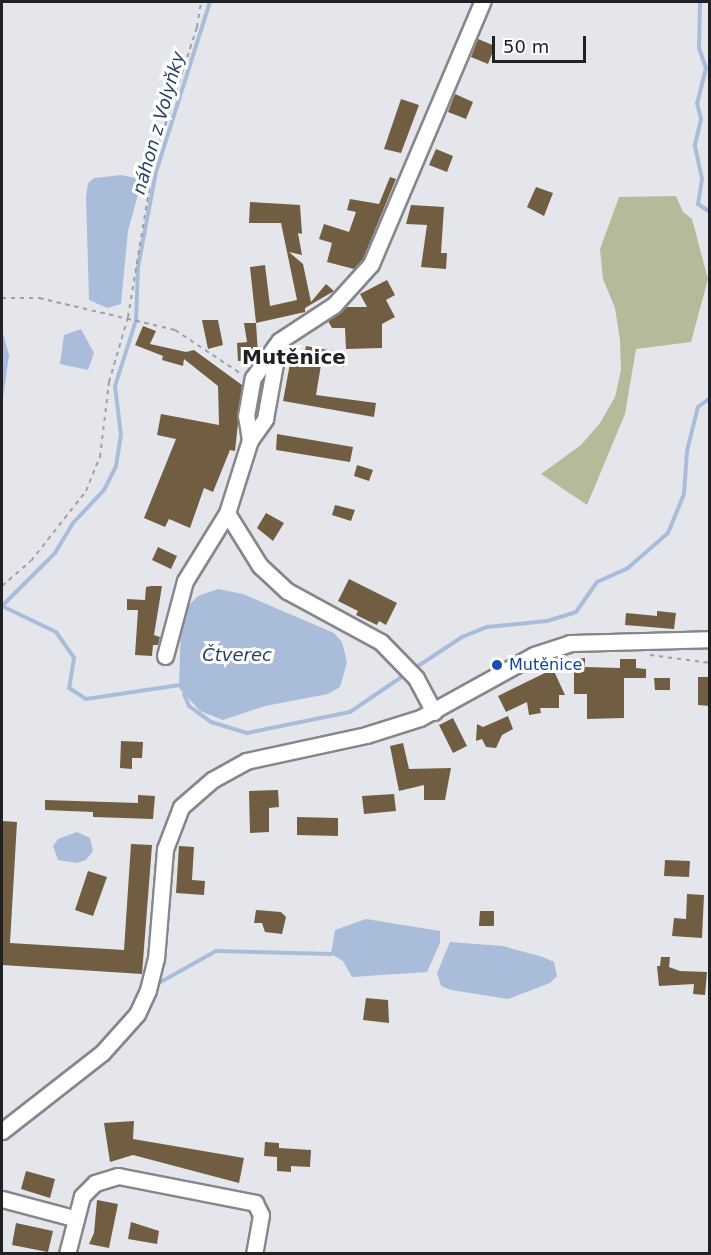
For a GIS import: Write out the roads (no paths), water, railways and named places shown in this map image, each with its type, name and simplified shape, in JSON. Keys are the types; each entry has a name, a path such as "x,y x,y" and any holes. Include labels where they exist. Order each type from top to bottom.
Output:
{"street":[{"path":"250,440 246,416 253,378 279,340 334,304 371,264 482,2"},
{"path":"165,656 184,581 227,513 250,440 265,419 279,340"},
{"path":"227,513 260,566 286,591 381,642 416,678 434,712"},
{"path":"2,1131 102,1053 122,1034 141,1006 156,959 165,849 181,807 212,780 246,761 375,732 434,712 534,656 570,643 619,638 710,639"},
{"path":"67,1254 74,1218 88,1189 118,1176 250,1201 261,1215 254,1254"},
{"path":"2,1199 74,1218"}],"water":[{"path":"121,175 135,178 139,191 128,231 121,304 107,308 89,300 86,197 88,183 94,178"},
{"path":"81,329 94,353 88,370 60,364 64,335"},
{"path":"2,330 9,355 2,405"},
{"name":"Čtverec","path":"218,589 243,594 334,633 342,642 347,662 340,687 328,694 265,706 223,720 200,711 179,688 181,620 184,610 198,596"},
{"path":"77,832 90,838 93,851 86,860 77,863 58,860 53,846 58,839"},
{"path":"366,919 440,931 440,943 427,972 352,977 343,961 331,954 335,930"},
{"path":"450,942 503,946 543,957 554,962 557,976 550,983 508,999 451,990 441,986 437,973"}],"waterway":[{"name":"náhon z Volyňky","path":"4,604 55,553 73,523 104,490 116,466 121,435 115,386 136,320 138,267 156,172 210,2"},
{"path":"700,2 699,48 706,68 697,103 701,119 695,146 702,179 698,204 710,212"},
{"path":"412,670 462,637 487,627 547,621 576,612 597,582 628,568 668,533 684,494 687,451 698,407 710,398"},
{"path":"2,606 56,632 74,658 69,688 86,699 180,685"},
{"path":"184,694 189,706 211,722 247,733 350,712 406,674"},
{"path":"157,984 216,951 331,954"}],"place":[{"name":"Mutěnice","path":"497,665"}],"district":[{"name":"Mutěnice","path":"294,357"}]}
